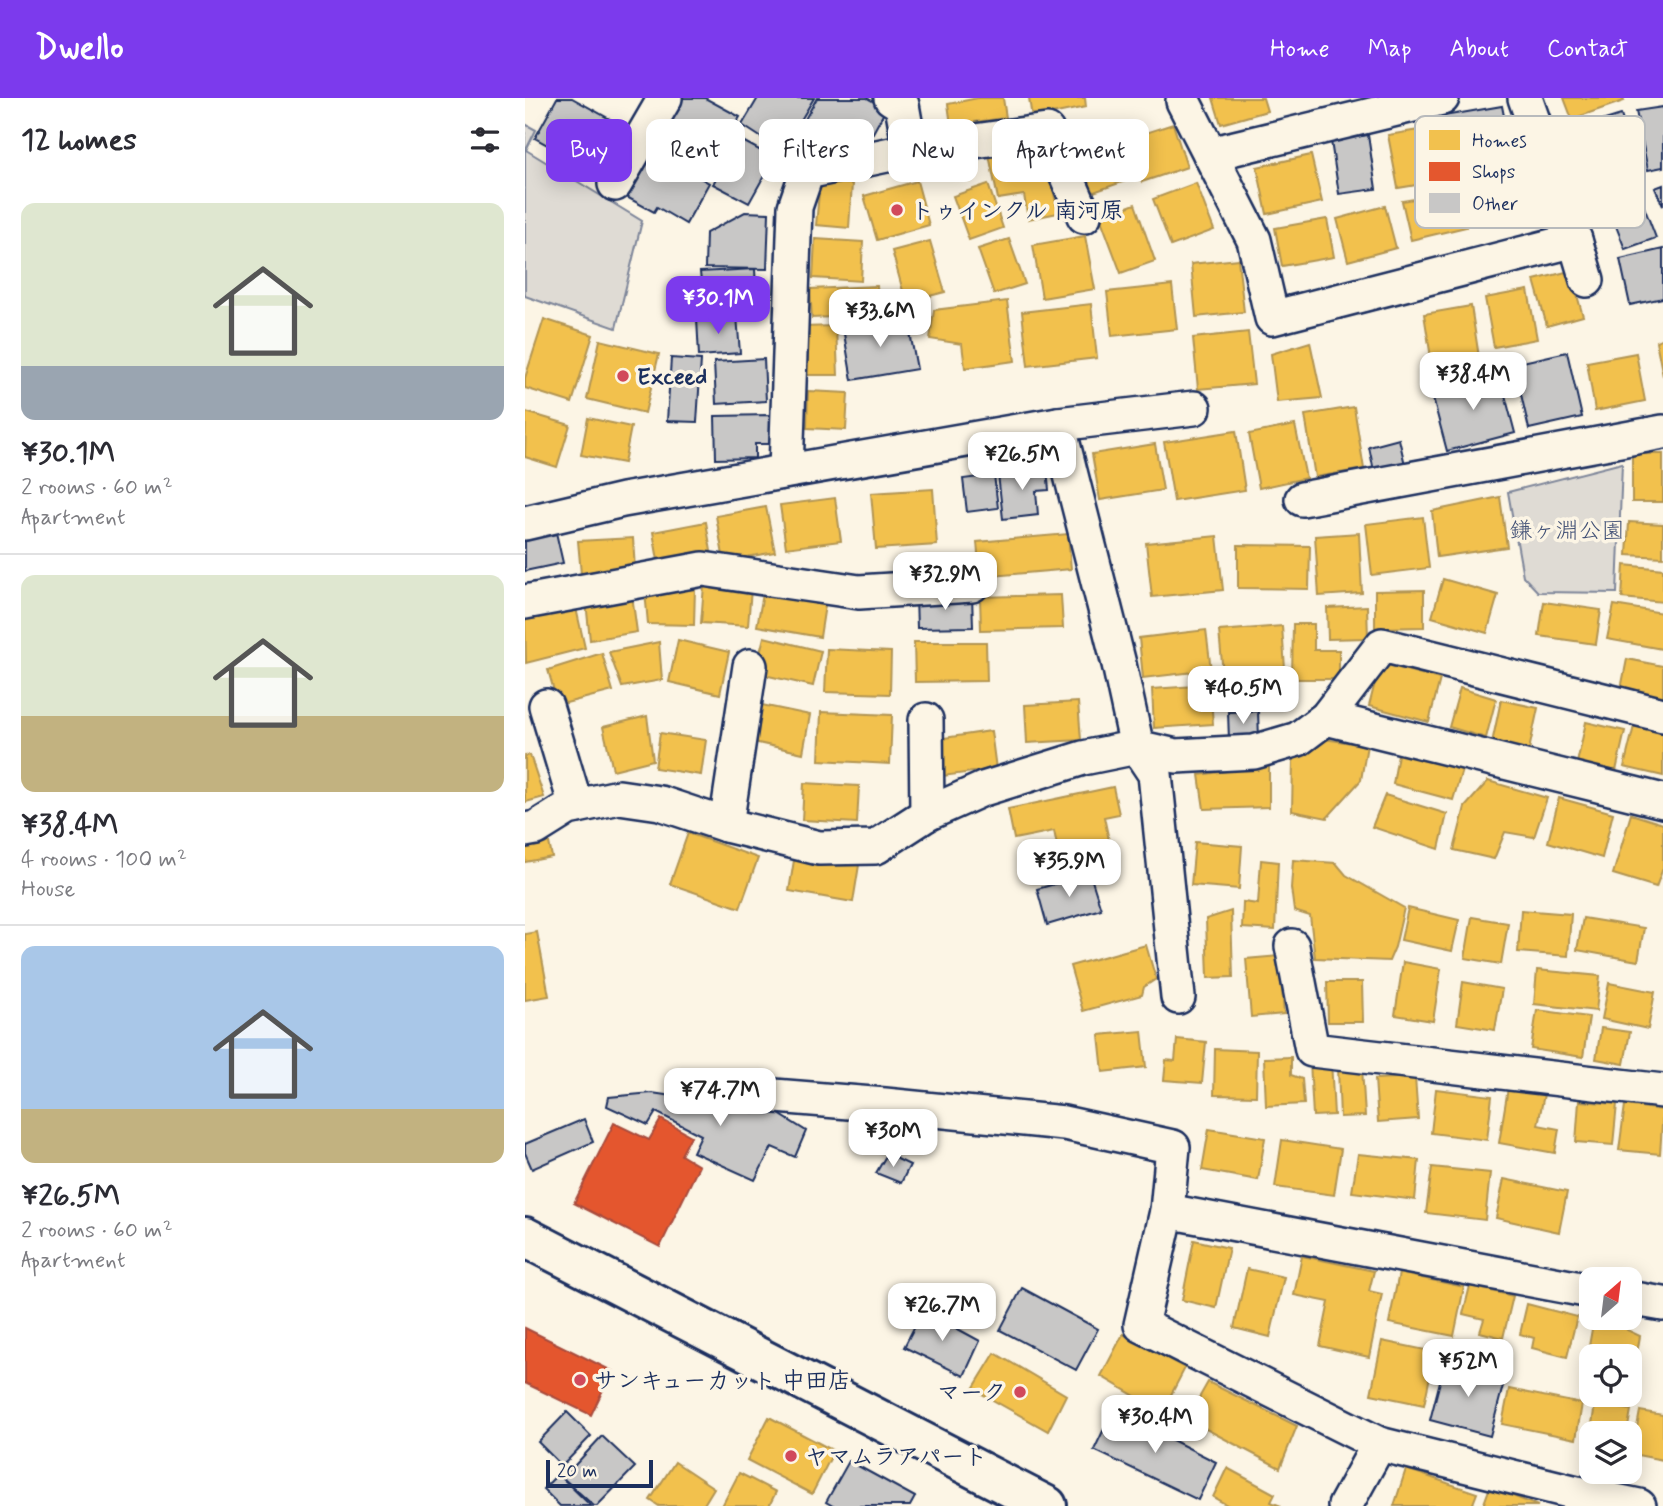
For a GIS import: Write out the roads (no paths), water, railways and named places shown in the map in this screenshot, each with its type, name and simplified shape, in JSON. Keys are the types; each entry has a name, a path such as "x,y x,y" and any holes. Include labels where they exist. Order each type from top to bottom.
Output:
{"street":[{"path":"615,184 665,98"},
{"path":"891,98 902,105 904,119"},
{"path":"1210,153 1360,108 1442,98"},
{"path":"1525,98 1531,116"},
{"path":"1183,101 1254,240 1272,318 1575,240"},
{"path":"978,141 1047,131 1084,216"},
{"path":"786,471 795,207 807,172 888,155"},
{"path":"1571,228 1587,280"},
{"path":"525,523 623,500 1058,424 1194,408"},
{"path":"1058,424 1119,664 1137,747 1155,774 1178,997"},
{"path":"1302,499 1663,432"},
{"path":"525,602 703,569 859,592 972,585"},
{"path":"525,830 536,828 568,808 619,797 660,803 726,825 820,848 876,847 926,814 983,789 1083,758 1137,747 1176,756 1254,752 1299,739 1326,718 1382,645 1663,715"},
{"path":"726,825 751,666"},
{"path":"545,706 576,806"},
{"path":"1326,718 1663,801"},
{"path":"926,720 926,814"},
{"path":"1292,946 1312,1050 1663,1091"},
{"path":"703,1090 885,1105 1064,1124 1173,1147 1167,1211 1141,1325 1379,1444 1639,1506"},
{"path":"1167,1211 1579,1289"},
{"path":"525,1237 1047,1506"},
{"path":"1642,1300 1663,1304"},
{"path":"1345,1506 1379,1444"}],"place":[{"name":"トゥインクル 南河原","path":"897,210"},
{"name":"Exceed","path":"623,376"},
{"name":"サンキューカット 中田店","path":"580,1380"},
{"name":"マーク","path":"1020,1392"},
{"name":"ヤマムラアパート","path":"791,1456"}],"park label":[{"name":"鎌ヶ淵公園","path":"1567,530"}]}
